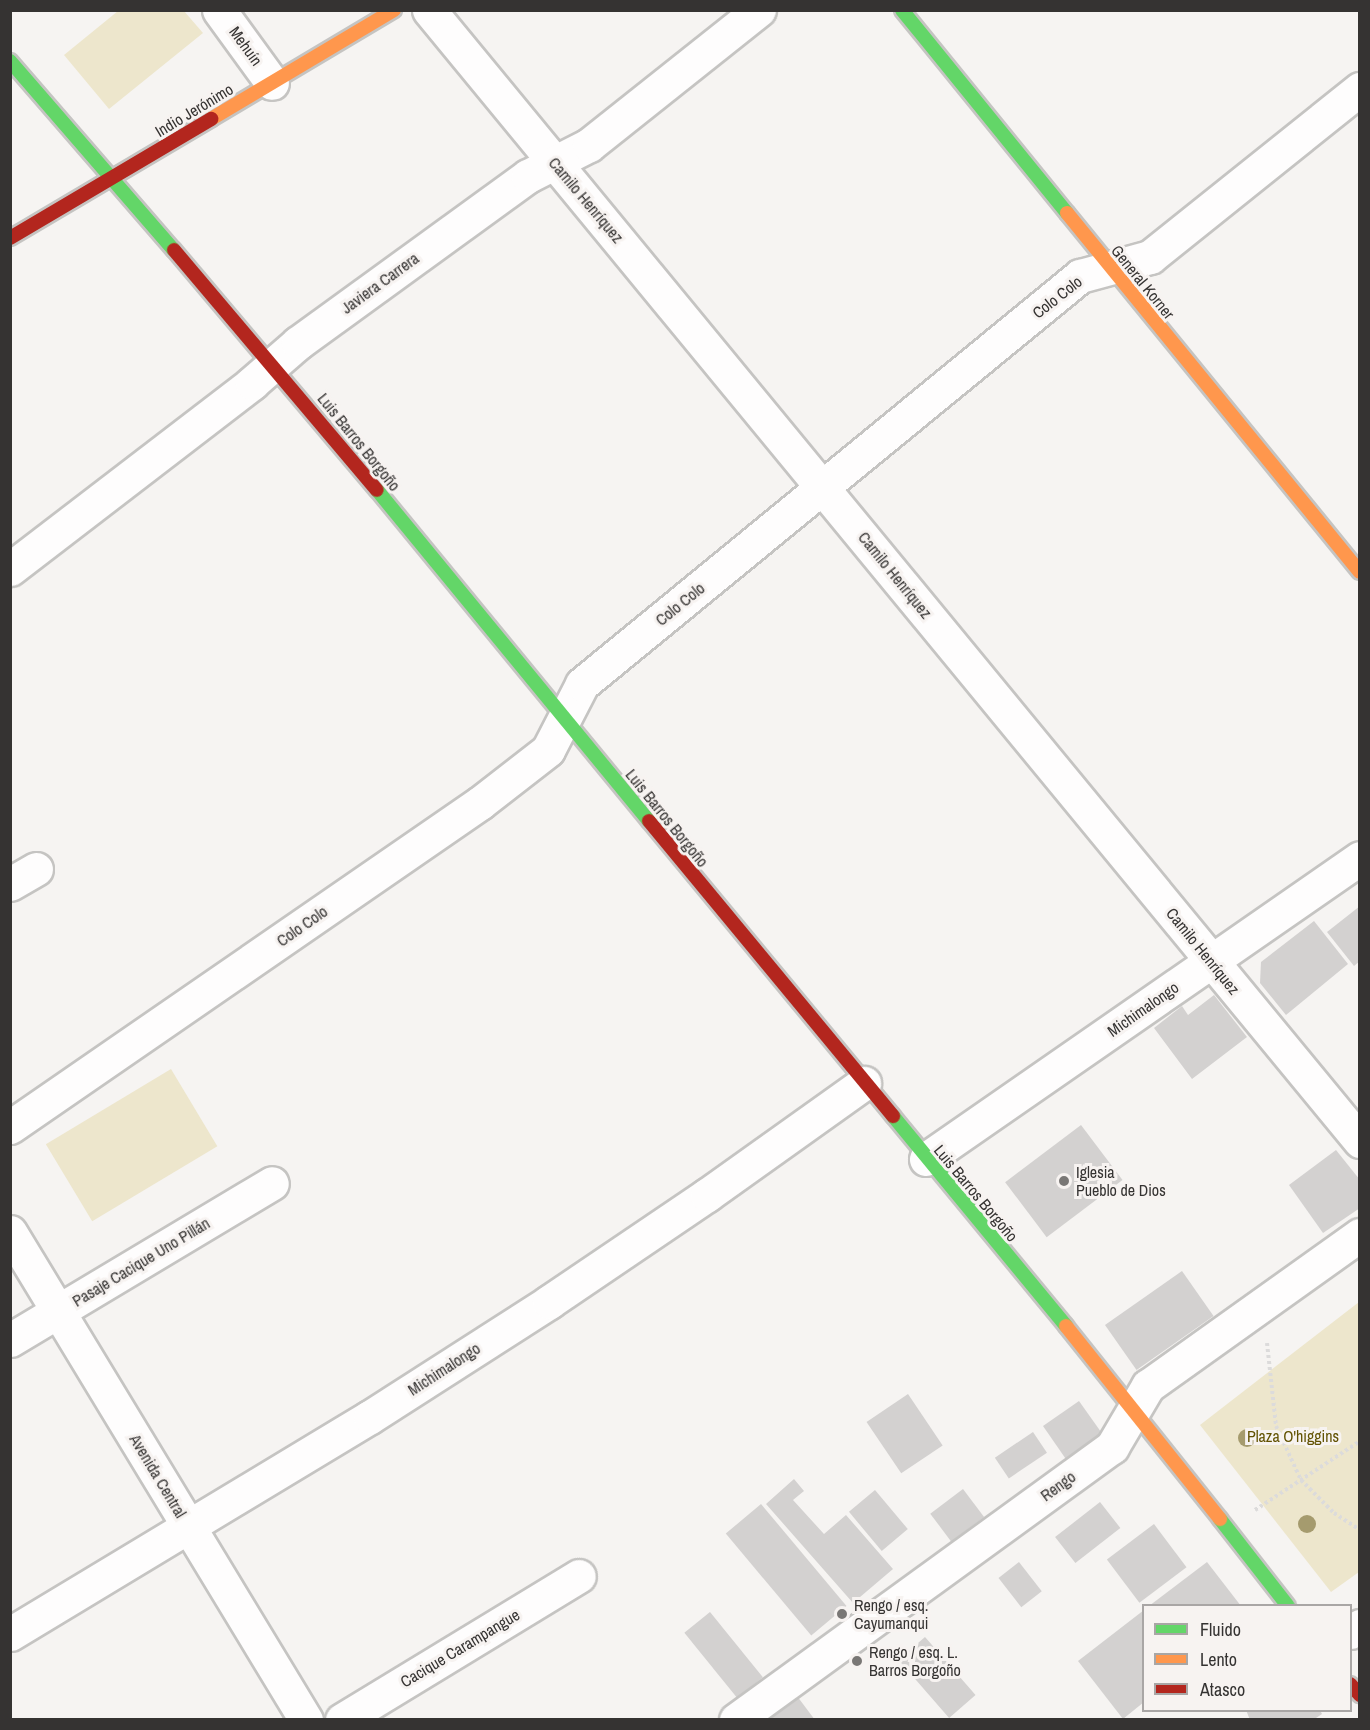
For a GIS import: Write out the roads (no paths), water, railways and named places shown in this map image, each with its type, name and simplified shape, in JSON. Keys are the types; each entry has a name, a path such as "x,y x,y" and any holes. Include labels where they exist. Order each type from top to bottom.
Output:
{"street":[{"name":"Mehuín","path":"219,10 272,83"},
{"name":"Indio Jerónimo","path":"10,238 394,10"},
{"name":"Camilo Henríquez","path":"429,10 1359,1141"},
{"name":"Javiera Carrera","path":"10,568 298,343 528,176 589,145 759,10"},
{"name":"General Korner","path":"902,10 1108,267 1359,572"},
{"name":"Luis Barros Borgoño","path":"10,61 113,176 273,364 926,1159 1133,1407 1287,1604"},
{"name":"Colo Colo","path":"10,1127 480,803 548,750 582,684 1080,276 1150,257 1359,89"},
{"name":"Michimalongo","path":"926,1159 1359,858"},
{"name":"Michimalongo","path":"10,1634 370,1417 549,1302 864,1083"},
{"name":"Pasaje Cacique Uno Pillán","path":"10,1340 272,1183"},
{"name":"Avenida Central","path":"10,1232 306,1719"},
{"name":"Rengo","path":"736,1719 1112,1447 1133,1407 1148,1386 1359,1235"},
{"name":"Cacique Carampangue","path":"342,1719 579,1576"}],"place":[{"name":"Iglesia Pueblo de Dios","path":"1064,1181"},
{"name":"Rengo / esq. Cayumanqui","path":"842,1614"},
{"name":"Rengo / esq. L. Barros Borgoño","path":"857,1661"}],"park label":[{"name":"Plaza O'higgins","path":"1293,1436"}]}
